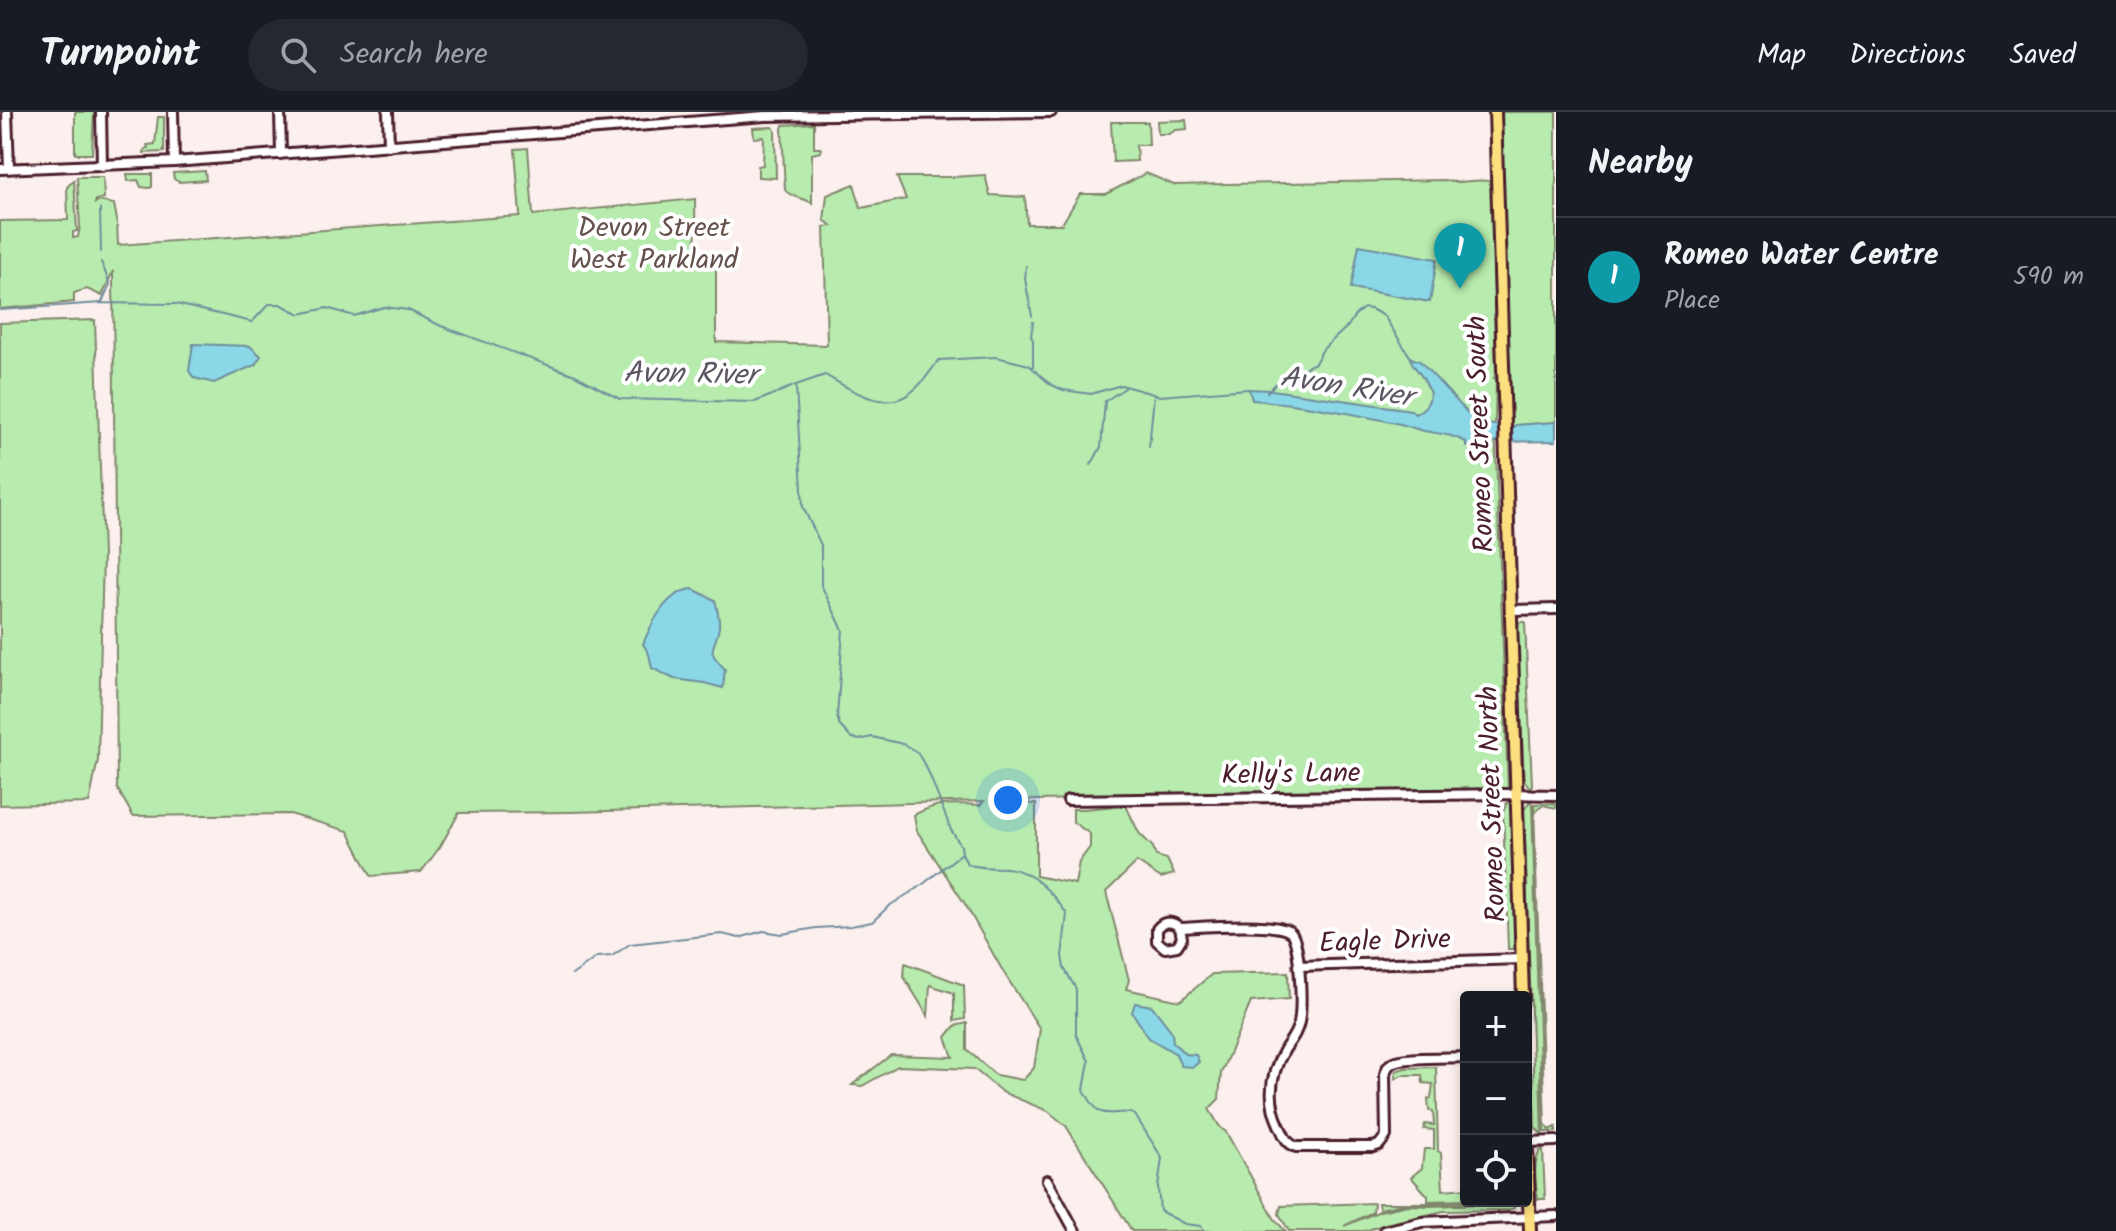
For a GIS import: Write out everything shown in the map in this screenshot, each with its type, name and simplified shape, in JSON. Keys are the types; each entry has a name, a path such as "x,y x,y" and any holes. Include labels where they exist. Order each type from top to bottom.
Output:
{"main road":[{"name":"Romeo Street South","path":"1495,112 1511,610"},
{"name":"Romeo Street North","path":"1511,610 1523,991"},
{"path":"1529,1207 1530,1231"}],"street":[{"path":"7,112 5,169 174,162 765,116 1051,112"},
{"path":"101,112 102,166"},
{"path":"173,112 174,162"},
{"path":"280,112 281,154"},
{"path":"388,112 389,146"},
{"path":"1511,610 1556,609"},
{"name":"Kelly's Lane","path":"1068,800 1556,795"},
{"path":"1180,928 1269,926 1289,931 1295,937 1299,1021 1280,1058 1270,1091 1273,1111 1291,1145 1379,1145 1386,1136 1385,1074 1389,1065 1407,1059 1460,1057"},
{"name":"Eagle Drive","path":"1298,966 1522,959"},
{"path":"1532,1142 1556,1141"},
{"path":"1047,1180 1075,1231"},
{"path":"1384,1231 1422,1222 1556,1216"}],"green space":[{"path":"75,112 94,112 92,154 75,154"},
{"path":"1501,112 1556,112 1556,422 1512,427 1503,225"},
{"path":"158,117 164,117 164,152 144,153 147,145 155,144"},
{"path":"1186,120 1187,129 1158,134 1157,121"},
{"path":"1111,122 1148,122 1149,145 1136,145 1137,161 1113,162"},
{"path":"814,123 814,148 821,148 821,152 812,154 812,203 785,190 782,129 783,125"},
{"path":"773,127 776,178 758,177 758,166 763,165 764,137 754,138 753,128"},
{"name":"Devon Street West Parkland","path":"528,148 533,215 695,199 696,266 716,266 716,342 827,345 824,227 832,226 824,220 827,195 854,184 861,208 906,199 897,177 985,175 990,195 1025,197 1027,224 1062,224 1080,194 1106,194 1146,173 1174,185 1444,180 1491,182 1495,424 1508,789 998,801 1036,804 1036,876 1075,884 1079,862 1090,847 1090,834 1073,822 1073,809 1126,806 1139,833 1153,847 1156,856 1167,859 1174,874 1161,878 1137,862 1106,892 1129,980 1126,989 1180,1001 1212,974 1288,972 1289,999 1251,1002 1221,1073 1219,1099 1209,1109 1226,1132 1274,1218 1285,1231 1132,1231 1066,1126 1048,1111 1002,1092 974,1069 898,1066 862,1086 852,1085 891,1055 953,1057 946,1037 955,1026 967,1023 967,1050 996,1075 1023,1080 1034,1068 1040,1029 917,831 914,815 939,805 980,805 984,801 459,813 440,847 421,872 371,876 348,831 290,814 133,816 117,788 113,271 102,296 87,289 74,293 74,302 0,309 0,221 68,220 67,187 74,180 77,231 73,232 73,238 78,237 77,177 103,177 104,198 95,203 114,204 118,245 520,216 515,149"},
{"path":"205,171 206,180 179,182 174,179 173,173"},
{"path":"127,174 152,174 152,187 141,187 138,180 128,181"},
{"path":"95,320 103,555 98,760 89,803 0,805 0,323"},
{"path":"1519,622 1525,622 1530,788 1524,780"},
{"path":"1509,799 1516,943 1513,949 1508,949 1503,811"},
{"path":"1530,801 1542,1135 1535,1127 1524,810"},
{"path":"1556,803 1556,808 1543,805 1534,813 1534,804"},
{"path":"1536,869 1545,1124 1550,1130 1556,1127 1556,1132 1544,1132"},
{"path":"905,963 964,985 965,1019 954,1021 954,993 930,985 928,1016 904,977"},
{"path":"1436,1067 1438,1151 1441,1153 1443,1190 1460,1189 1460,1200 1428,1201 1428,1196 1411,1177 1422,1168 1424,1149 1434,1149 1434,1130 1424,1129 1425,1124 1434,1125 1428,1099 1431,1098 1433,1084 1423,1083 1422,1075 1402,1075 1395,1079 1396,1071"},
{"path":"1542,1148 1545,1199 1538,1199 1536,1165"},
{"path":"1460,1202 1403,1204 1379,1209 1378,1203"},
{"path":"1374,1203 1373,1212 1344,1226 1380,1211 1408,1205 1514,1208 1444,1211 1365,1231 1289,1231 1279,1214 1281,1206"}],"water":[{"path":"1359,245 1437,259 1430,302 1351,288"},
{"path":"193,344 250,346 261,356 255,365 214,383 194,378 189,371"},
{"name":"Avon River","path":"1411,358 1420,361 1477,423 1512,427 1556,422 1556,441 1496,442 1466,447 1466,442 1455,437 1400,424 1326,409 1252,400 1249,389 1411,410 1415,414 1430,396"},
{"path":"693,589 715,600 719,624 713,652 725,669 723,688 674,679 652,668 643,644 668,601"},
{"path":"1135,1003 1152,1006 1172,1032 1173,1042 1185,1054 1196,1055 1199,1062 1193,1067 1181,1066 1176,1054 1149,1038 1132,1012"}],"waterway":[{"path":"100,209 101,252"},
{"path":"101,262 110,284 102,302"},
{"path":"1026,266 1025,279 1032,316"},
{"name":"Avon River","path":"0,310 101,303 176,304 252,322 269,304 280,304 300,314 327,308 354,316 384,307 408,310 441,326 575,375 620,399 755,402 825,375 869,398 892,400 914,390 939,360 996,357 1029,365 1050,384 1063,390 1091,394 1121,385 1160,396 1248,389"},
{"path":"1267,392 1281,379 1315,363 1323,349 1364,308 1384,316 1411,358"},
{"path":"1033,322 1033,368"},
{"path":"796,386 803,507 821,545 821,585 843,630 837,717 840,726 850,737 859,740 872,737 903,744 917,752 967,864 1025,873 1049,891 1067,914 1062,956 1064,968 1076,989 1076,1035 1089,1061 1084,1090 1101,1112 1135,1115 1162,1158 1158,1187 1160,1211 1185,1224 1201,1226 1204,1231"},
{"path":"1091,465 1101,447 1105,401 1125,388"},
{"path":"1149,447 1154,396"},
{"path":"572,975 597,957 612,956 630,944 722,934 739,938 763,931 782,934 872,922 962,853"}],"place":[{"name":"Romeo Water Centre","path":"1460,289"}]}
